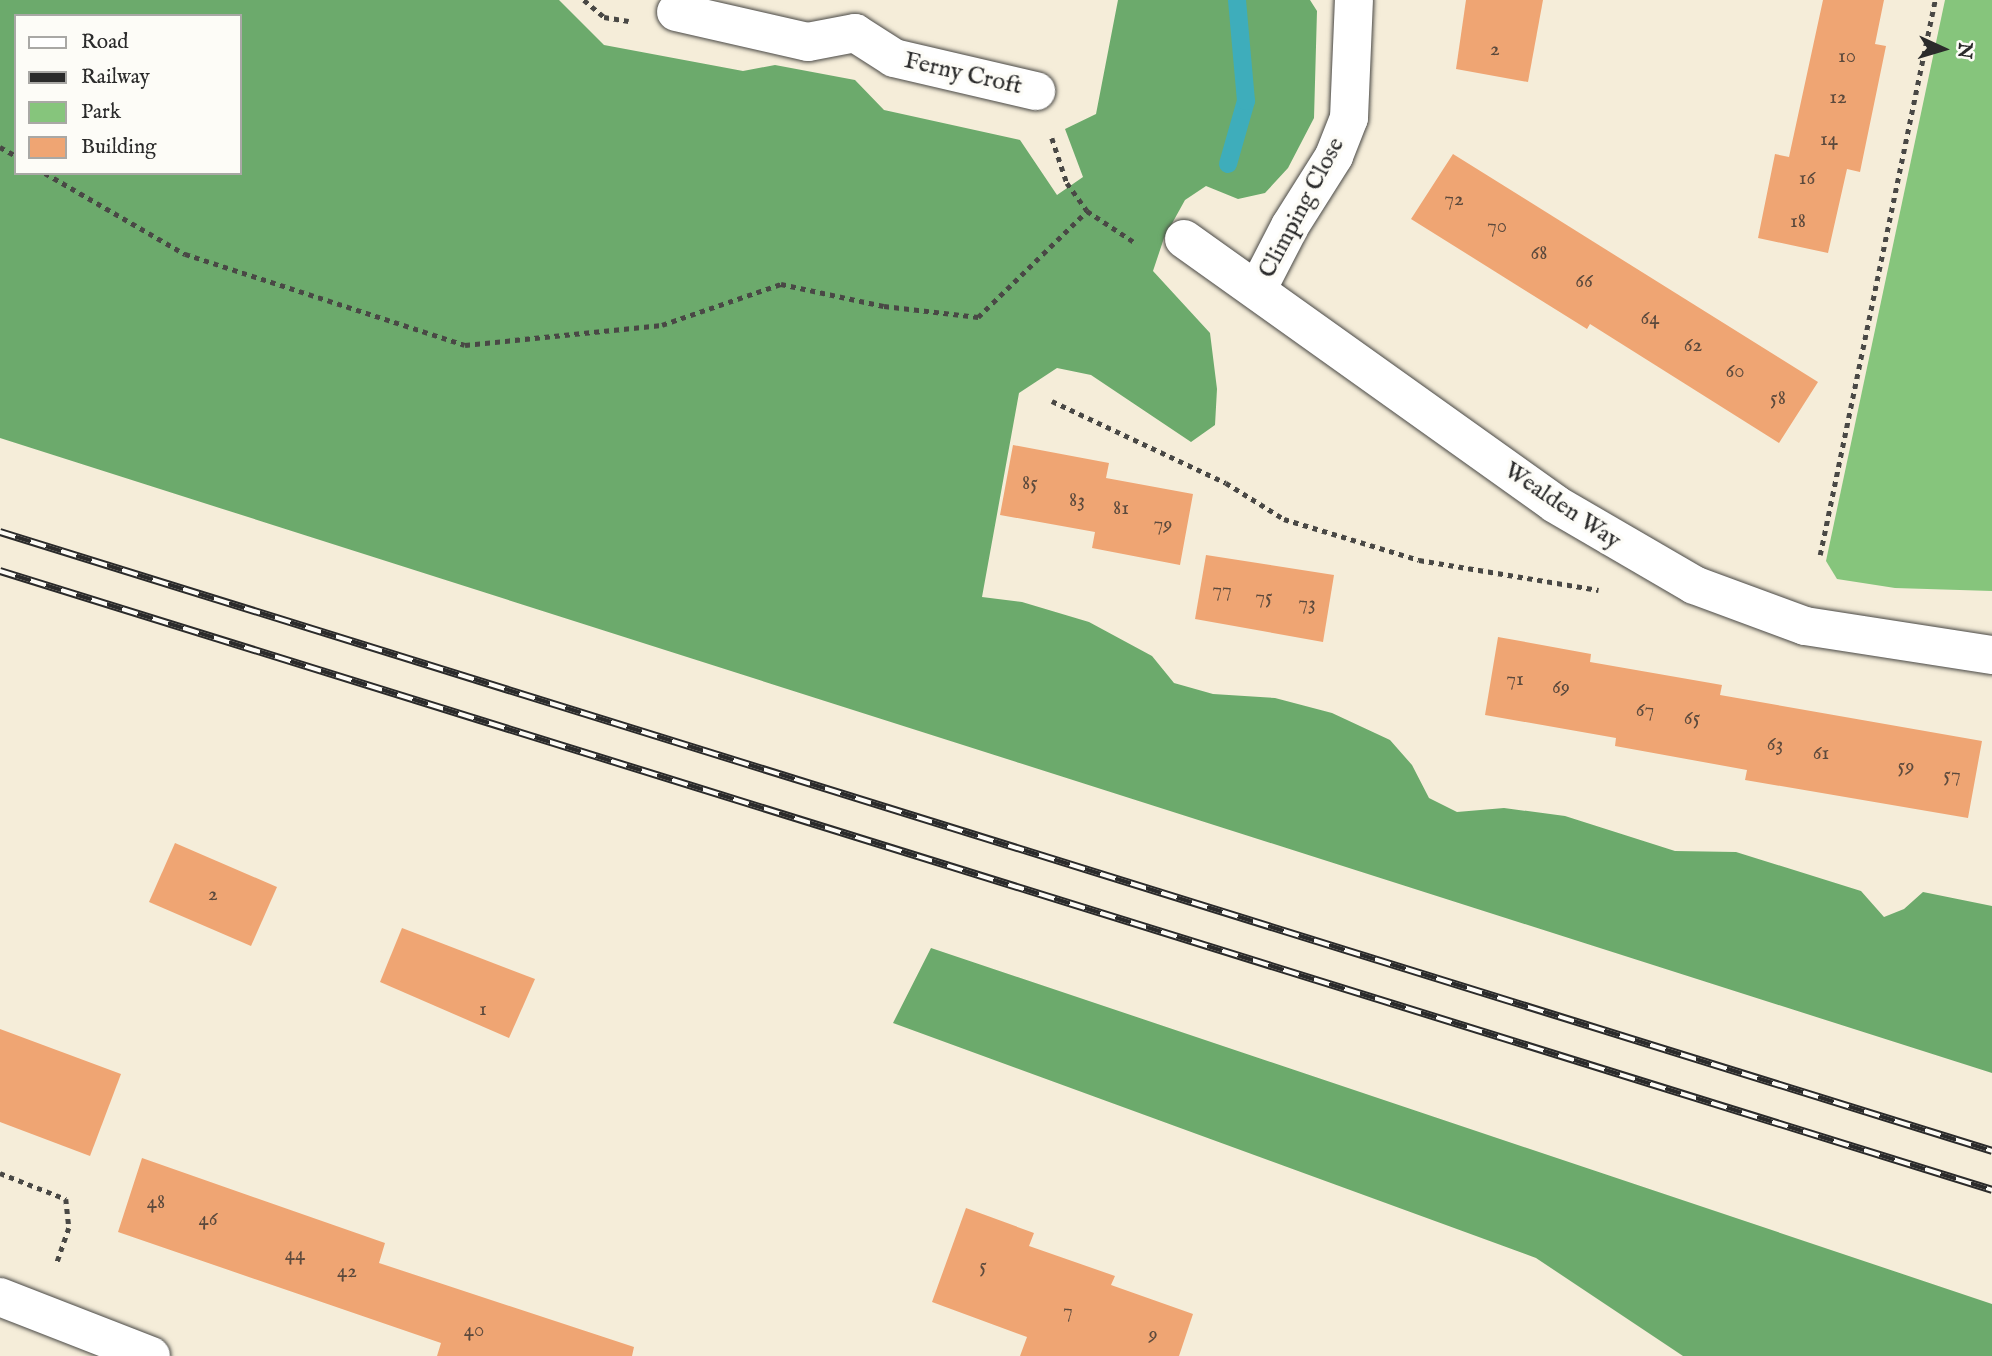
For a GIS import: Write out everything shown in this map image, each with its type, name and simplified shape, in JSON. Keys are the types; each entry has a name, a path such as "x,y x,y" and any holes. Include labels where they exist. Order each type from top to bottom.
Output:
{"street":[{"name":"Climping Close","path":"1257,290 1290,226 1334,156 1349,118 1354,0"},
{"name":"Ferny Croft","path":"676,12 808,42 857,17 894,58 1036,91"},
{"name":"Wealden Way","path":"1184,239 1555,504 1694,585 1805,626 1992,655"},
{"path":"0,1297 151,1356"}],"path":[{"path":"1820,555 1935,0"},
{"path":"1036,91 1067,183 1087,211 1144,249"},
{"path":"48,175 185,254 465,345 662,324 781,284 884,306 978,317 1087,211"},
{"path":"1052,401 1226,483 1284,519 1419,560 1608,592"},
{"path":"0,1173 66,1199 69,1228 39,1312"}],"green space":[{"path":"0,0 559,0 604,45 743,71 775,65 855,80 884,110 1020,140 1057,195 1083,177 1065,129 1096,114 1118,0 1310,0 1317,11 1314,118 1288,168 1265,193 1238,199 1206,186 1185,200 1164,238 1153,271 1210,333 1217,389 1215,425 1191,442 1091,375 1057,368 1019,393 982,597 1022,602 1089,622 1152,656 1174,683 1213,694 1275,698 1332,713 1390,740 1412,765 1429,798 1457,812 1504,808 1565,816 1675,851 1736,852 1861,891 1884,917 1904,909 1923,892 1992,906 1992,1073 0,438"},
{"path":"1945,0 1992,0 1992,591 1895,588 1837,579 1826,561"},
{"path":"931,948 1992,1304 1992,1356 1683,1356 1536,1258 893,1023"}],"building":[{"path":"1466,0 1543,0 1528,82 1456,69"},
{"path":"1823,0 1884,0 1875,44 1886,46 1860,172 1847,169 1828,253 1758,238 1775,154 1789,157"},
{"path":"1453,154 1818,382 1779,443 1590,324 1587,329 1411,219"},
{"path":"1013,445 1109,463 1106,478 1193,494 1180,565 1092,548 1095,532 1000,515"},
{"path":"1206,555 1334,575 1323,642 1195,619"},
{"path":"1498,637 1591,654 1590,662 1722,685 1720,695 1982,741 1968,818 1745,780 1747,770 1615,746 1616,738 1485,715"},
{"path":"175,843 277,887 251,946 149,902"},
{"path":"402,928 535,979 509,1038 380,982"},
{"path":"0,1029 121,1074 90,1156 0,1122"},
{"path":"142,1158 385,1243 379,1263 634,1347 632,1356 437,1356 441,1343 118,1232"},
{"path":"966,1208 1034,1233 1029,1246 1115,1276 1111,1285 1193,1314 1179,1356 1020,1356 1027,1337 932,1302"}],"waterway":[{"path":"1228,164 1246,101 1237,0"}],"railway":[{"path":"0,532 1992,1151"},
{"path":"0,571 1992,1190"}]}
